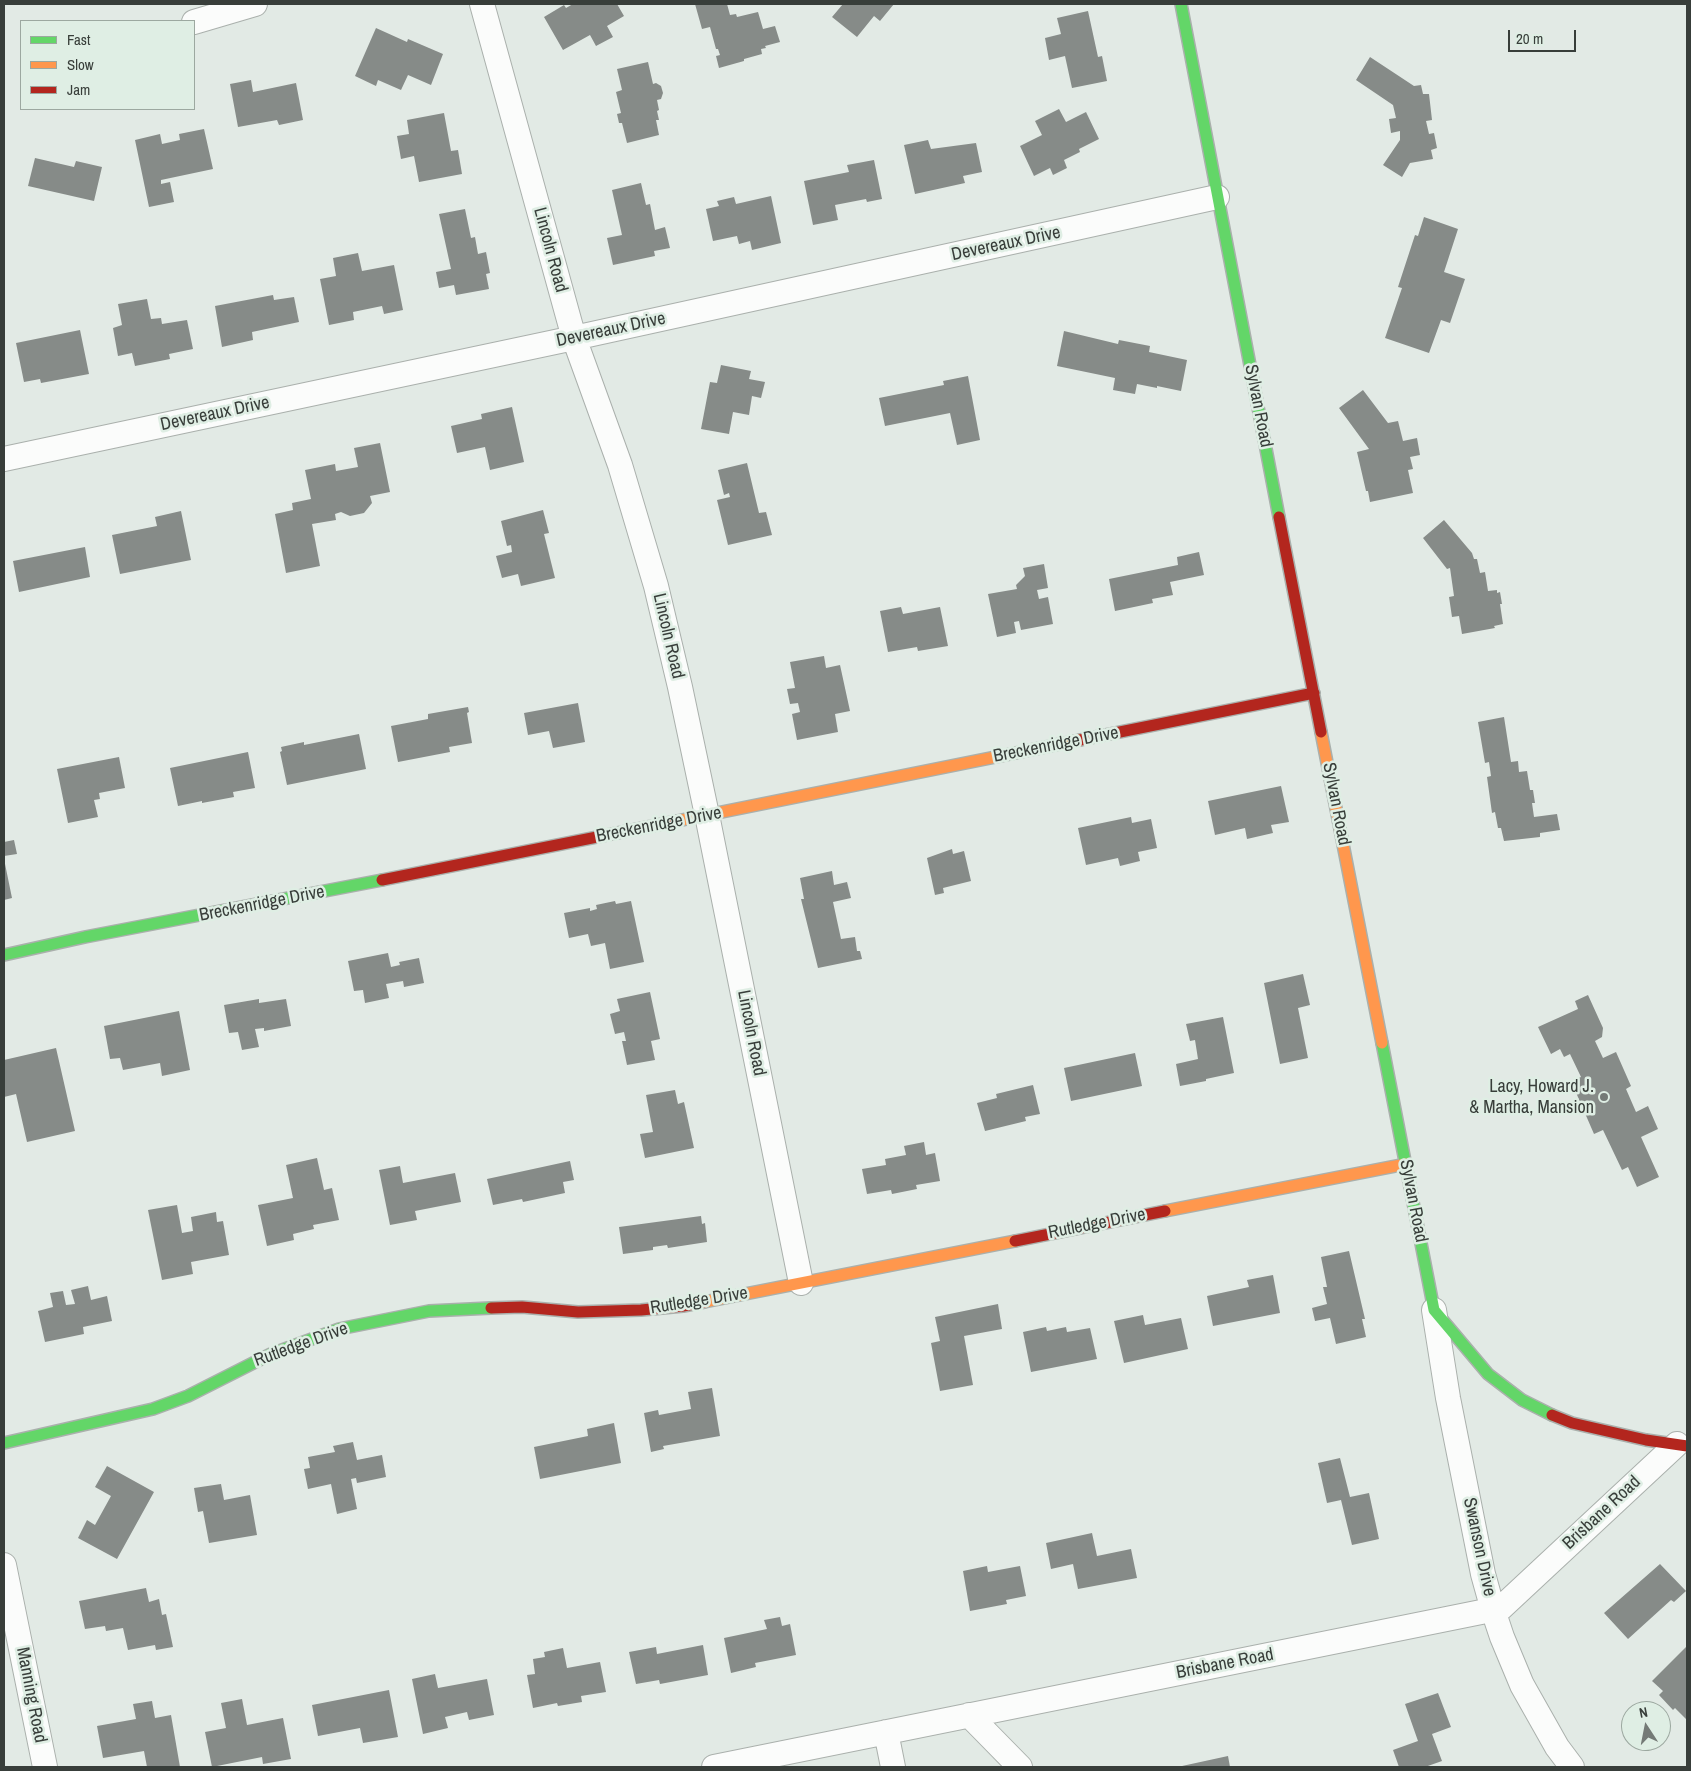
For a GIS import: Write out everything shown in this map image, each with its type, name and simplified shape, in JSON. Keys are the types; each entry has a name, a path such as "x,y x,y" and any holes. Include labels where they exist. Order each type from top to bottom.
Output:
{"street":[{"path":"195,22 255,4"},
{"name":"Lincoln Road","path":"482,4 574,338 620,465 650,563 674,661 707,815 801,1283"},
{"name":"Sylvan Road","path":"1181,4 1434,1310 1488,1374 1522,1400 1538,1409 1572,1423 1646,1440 1682,1445"},
{"name":"Devereaux Drive","path":"4,459 574,338 1217,197"},
{"name":"Breckenridge Drive","path":"4,955 1314,693"},
{"name":"Rutledge Drive","path":"4,1443 153,1409 188,1396 271,1354 338,1329 429,1310 522,1307 578,1312 641,1310 694,1304 1406,1164"},
{"name":"Swanson Drive","path":"1434,1310 1450,1408 1483,1574 1493,1610 1522,1685 1557,1747 1572,1767"},
{"name":"Brisbane Road","path":"714,1767 1501,1608 1682,1445"},
{"name":"Manning Road","path":"4,1565 45,1767"},
{"path":"969,1716 1020,1767"},
{"path":"886,1732 893,1767"}],"building":[{"path":"573,4 617,4 624,16 607,26 613,37 596,46 590,35 563,50 544,17 564,5 566,8"},
{"path":"695,4 727,4 730,15 736,14 737,17 758,12 763,29 775,26 780,42 765,46 766,48 761,49 762,54 719,68 716,56 720,55 718,49 716,49 710,27 702,29"},
{"path":"843,4 894,4 880,21 874,16 857,37 832,17"},
{"path":"1088,11 1098,57 1102,56 1107,81 1072,88 1065,56 1049,60 1045,38 1061,34 1057,18"},
{"path":"376,28 407,42 408,39 443,54 431,85 408,75 401,90 378,80 376,86 355,76"},
{"path":"1370,57 1414,86 1421,85 1423,94 1429,94 1432,120 1426,121 1429,134 1434,133 1437,148 1431,150 1433,159 1410,163 1402,177 1383,165 1400,140 1400,131 1391,133 1389,119 1396,118 1393,105 1356,80"},
{"path":"648,62 653,84 656,83 661,86 663,93 661,99 657,100 659,120 656,120 659,135 627,143 622,123 619,123 617,114 621,113 616,92 622,90 617,69"},
{"path":"251,80 253,92 296,83 303,120 279,125 277,120 238,127 230,84"},
{"path":"1059,109 1066,122 1086,112 1099,139 1079,149 1080,152 1064,160 1067,168 1053,175 1050,168 1034,176 1020,146 1042,135 1035,121"},
{"path":"444,113 451,151 458,150 462,174 419,182 414,156 401,159 397,136 409,134 407,120"},
{"path":"204,129 213,169 161,180 161,184 170,182 174,202 149,207 135,140 160,134 162,144 180,140 179,134"},
{"path":"928,140 931,149 976,143 982,172 963,176 965,183 915,194 904,145"},
{"path":"35,158 74,167 76,161 102,167 94,201 28,186"},
{"path":"874,160 882,199 867,202 866,199 835,205 838,220 813,225 804,181 849,172 847,165"},
{"path":"641,183 646,205 650,204 655,230 665,227 670,248 654,251 655,256 613,265 607,238 622,235 612,190"},
{"path":"771,196 781,243 752,250 750,241 739,244 737,236 713,241 706,209 719,206 717,201 734,197 736,204"},
{"path":"465,209 471,238 475,237 478,254 486,252 490,273 486,274 489,289 456,295 454,285 439,288 436,272 451,269 439,214"},
{"path":"1424,217 1458,229 1444,272 1465,279 1450,323 1441,320 1429,353 1385,338 1402,288 1398,287 1415,235 1418,236"},
{"path":"358,253 362,271 394,265 403,310 384,314 382,306 353,312 354,320 329,325 320,279 336,276 333,258"},
{"path":"273,295 274,300 294,297 299,322 252,332 253,340 222,347 215,306"},
{"path":"147,299 151,319 161,318 162,324 187,320 193,349 169,354 170,359 135,366 132,353 118,356 113,328 122,325 118,304"},
{"path":"80,330 89,374 41,383 40,379 24,382 16,343"},
{"path":"1064,331 1118,344 1119,340 1150,346 1149,352 1187,360 1181,391 1137,384 1135,394 1113,390 1115,378 1057,366"},
{"path":"721,365 751,371 749,379 765,382 761,398 752,396 749,415 733,412 729,434 701,429 710,382 717,383"},
{"path":"968,376 980,440 957,445 950,413 885,426 879,398 944,385 943,381"},
{"path":"1363,390 1388,423 1398,421 1403,441 1417,438 1420,455 1410,457 1413,469 1408,470 1413,493 1370,502 1357,452 1369,449 1339,408"},
{"path":"512,407 524,462 490,470 485,447 457,453 451,426 482,419 481,414"},
{"path":"380,443 390,492 370,496 372,503 364,513 350,516 341,512 335,514 336,520 312,524 320,566 286,573 275,514 293,510 292,503 311,499 305,470 335,464 336,471 358,467 354,448"},
{"path":"747,463 759,513 766,512 772,535 728,545 717,500 730,497 729,493 724,495 718,470"},
{"path":"543,510 549,533 544,534 555,578 521,586 518,574 502,578 496,556 512,552 511,545 507,546 501,521"},
{"path":"181,511 191,560 120,574 112,535 157,526 155,517"},
{"path":"1444,520 1472,553 1474,559 1477,559 1480,573 1485,572 1488,591 1497,590 1497,593 1500,592 1503,624 1494,626 1495,628 1462,634 1459,616 1452,617 1449,597 1454,596 1450,568 1447,569 1423,538"},
{"path":"85,547 90,577 19,592 13,561"},
{"path":"1199,552 1204,575 1170,582 1173,595 1152,599 1153,603 1115,611 1109,579 1178,565 1177,557"},
{"path":"1044,564 1048,588 1037,590 1039,599 1048,597 1053,624 1021,630 1019,621 1014,622 1016,633 997,637 988,594 1017,589 1016,585 1025,576 1023,568"},
{"path":"901,607 903,614 940,607 948,646 918,651 917,647 888,652 880,611"},
{"path":"824,656 826,668 840,665 850,711 835,714 838,732 797,740 792,714 800,712 798,703 790,704 787,689 795,688 790,662"},
{"path":"578,703 585,742 553,748 549,731 528,735 524,713"},
{"path":"468,707 469,712 467,713 472,743 449,747 450,752 398,762 391,726 428,719 428,714"},
{"path":"1504,717 1511,762 1518,761 1519,772 1527,771 1530,790 1533,790 1535,803 1532,803 1534,817 1557,814 1560,830 1540,833 1540,837 1504,841 1501,828 1498,828 1495,812 1492,813 1487,777 1491,776 1489,762 1485,763 1478,722"},
{"path":"359,734 366,769 287,785 280,752 282,751 281,747 304,742 304,745"},
{"path":"248,752 255,788 233,792 234,797 178,806 170,768"},
{"path":"119,757 125,788 99,793 100,799 94,800 98,817 68,823 57,769"},
{"path":"1281,786 1289,822 1271,825 1273,833 1247,839 1245,828 1215,835 1208,801"},
{"path":"1131,817 1132,823 1151,819 1157,848 1138,852 1140,861 1120,866 1118,858 1086,865 1078,828"},
{"path":"14,840 17,854 4,856 4,842"},
{"path":"952,849 953,854 964,851 971,881 943,888 944,893 935,895 927,858"},
{"path":"4,859 12,898 4,900"},
{"path":"832,871 834,885 847,882 851,898 833,902 841,939 855,937 857,951 860,951 862,959 818,968 801,899 804,899 800,878"},
{"path":"615,901 616,904 631,901 644,962 610,969 605,943 591,946 588,934 569,938 564,913 590,908 590,911 597,909 596,905"},
{"path":"388,953 391,967 400,965 399,962 419,958 424,983 404,987 403,981 386,984 389,998 365,1003 363,990 354,991 348,961"},
{"path":"1303,974 1310,1005 1298,1008 1308,1058 1280,1064 1264,983"},
{"path":"650,992 660,1039 651,1041 655,1060 627,1065 622,1041 626,1041 624,1032 615,1034 610,1014 620,1011 617,999"},
{"name":"Lacy, Howard J. & Martha, Mansion","path":"1588,995 1603,1028 1602,1037 1595,1041 1603,1058 1616,1052 1631,1086 1626,1089 1636,1112 1648,1106 1658,1129 1641,1137 1659,1177 1637,1187 1628,1167 1622,1170 1603,1130 1594,1134 1571,1081 1581,1077 1570,1054 1564,1057 1560,1049 1551,1054 1538,1027 1578,1009 1575,1001"},
{"path":"259,999 259,1003 286,999 291,1026 264,1031 264,1028 255,1029 259,1047 242,1050 238,1032 229,1033 224,1005"},
{"path":"179,1011 190,1070 162,1076 160,1063 123,1070 120,1058 110,1059 104,1026"},
{"path":"1223,1017 1234,1073 1180,1086 1176,1064 1198,1059 1195,1040 1190,1041 1186,1024"},
{"path":"56,1048 75,1131 27,1142 16,1094 4,1097 4,1060"},
{"path":"1135,1053 1142,1086 1071,1101 1064,1068"},
{"path":"1033,1085 1040,1114 1025,1117 1026,1121 985,1131 977,1103 997,1098 996,1094"},
{"path":"675,1090 678,1104 684,1102 694,1148 645,1158 640,1134 653,1132 646,1095"},
{"path":"924,1142 926,1155 935,1153 940,1181 916,1185 917,1189 892,1194 891,1190 867,1194 862,1169 886,1165 885,1159 906,1155 904,1146"},
{"path":"317,1158 324,1190 332,1188 339,1220 313,1225 314,1229 293,1234 294,1240 267,1246 258,1205 293,1198 286,1165"},
{"path":"570,1161 574,1180 563,1182 565,1193 523,1202 522,1199 493,1205 487,1179"},
{"path":"400,1166 403,1183 455,1173 461,1202 415,1211 417,1220 390,1225 379,1170"},
{"path":"177,1205 182,1233 193,1231 191,1217 216,1212 217,1222 223,1221 229,1255 191,1262 193,1274 162,1280 148,1210"},
{"path":"701,1216 702,1224 705,1223 707,1242 668,1248 667,1245 653,1247 653,1250 623,1254 619,1227"},
{"path":"1349,1251 1365,1319 1362,1319 1366,1337 1336,1344 1330,1318 1315,1321 1312,1308 1327,1304 1323,1287 1327,1287 1321,1257"},
{"path":"1273,1275 1280,1313 1213,1326 1207,1296 1249,1287 1247,1280"},
{"path":"88,1286 91,1300 107,1296 112,1321 83,1327 84,1334 45,1342 38,1311 53,1307 50,1293 63,1291 66,1305 75,1304 71,1290"},
{"path":"998,1304 1002,1329 964,1336 973,1385 940,1391 931,1343 940,1341 935,1317"},
{"path":"1143,1315 1145,1325 1181,1318 1188,1349 1124,1363 1114,1321"},
{"path":"1046,1327 1047,1331 1066,1327 1067,1332 1090,1328 1097,1359 1031,1372 1023,1332"},
{"path":"712,1388 720,1436 663,1446 664,1449 651,1452 644,1413 658,1410 659,1415 691,1409 688,1392"},
{"path":"614,1423 621,1463 540,1479 534,1447 588,1436 587,1429"},
{"path":"353,1442 357,1460 382,1455 386,1477 357,1483 356,1478 351,1479 357,1509 337,1514 331,1484 308,1489 304,1469 310,1468 308,1457 335,1452 333,1446"},
{"path":"1340,1458 1350,1497 1369,1493 1379,1539 1352,1545 1341,1500 1327,1503 1318,1463"},
{"path":"107,1466 154,1492 117,1559 78,1538 87,1520 95,1525 111,1496 95,1487"},
{"path":"221,1484 224,1500 250,1495 257,1535 209,1543 203,1511 198,1512 194,1488"},
{"path":"1092,1533 1097,1556 1131,1549 1137,1578 1078,1589 1073,1564 1051,1569 1046,1543"},
{"path":"1660,1564 1686,1591 1674,1602 1671,1600 1628,1639 1604,1613"},
{"path":"987,1566 988,1572 1020,1566 1026,1596 1006,1600 1007,1604 970,1611 963,1571"},
{"path":"146,1588 149,1602 159,1599 162,1615 166,1614 173,1647 156,1650 155,1645 128,1650 123,1628 106,1631 105,1626 85,1629 79,1601"},
{"path":"780,1617 782,1626 790,1624 796,1655 755,1663 756,1667 731,1673 724,1638 767,1629 764,1620"},
{"path":"703,1645 708,1675 660,1684 659,1680 636,1684 629,1652 656,1647 657,1654"},
{"path":"1687,1646 1687,1720 1675,1708 1673,1710 1671,1708 1671,1701 1665,1701 1659,1695 1663,1691 1652,1681"},
{"path":"563,1648 567,1668 600,1662 606,1692 581,1696 582,1702 558,1706 557,1703 533,1708 527,1675 535,1674 533,1659 545,1657 544,1652"},
{"path":"435,1674 438,1688 487,1679 494,1715 469,1720 467,1712 445,1717 448,1728 423,1734 412,1679"},
{"path":"389,1690 398,1737 363,1743 360,1728 318,1736 312,1705"},
{"path":"1438,1693 1451,1727 1432,1734 1442,1761 1425,1767 1399,1767 1393,1750 1418,1741 1405,1704"},
{"path":"242,1699 247,1725 283,1718 291,1759 263,1764 262,1757 212,1767 205,1732 226,1728 221,1703"},
{"path":"152,1701 155,1718 171,1715 180,1767 147,1767 144,1751 103,1758 97,1726 136,1719 133,1704"},
{"path":"1228,1756 1230,1767 1182,1766"}],"traffic: fast":[{"path":"1181,4 1279,517"},
{"path":"4,955 85,937 382,880"},
{"path":"1382,1043 1434,1310 1488,1374 1522,1400 1552,1415"},
{"path":"4,1443 153,1409 188,1396 271,1354 339,1329 429,1311 491,1308"}],"traffic: slow":[{"path":"1321,732 1382,1043"},
{"path":"677,821 1080,740"},
{"path":"1165,1211 1406,1164"},
{"path":"704,1302 1015,1241"}],"traffic: jam":[{"path":"1279,517 1321,732"},
{"path":"1080,740 1314,693"},
{"path":"382,880 677,821"},
{"path":"1015,1241 1165,1211"},
{"path":"491,1308 522,1307 578,1312 641,1310 704,1302"},
{"path":"1552,1415 1572,1423 1646,1440 1687,1446"}],"place":[{"name":"Lacy, Howard J. & Martha, Mansion","path":"1604,1097"}]}
